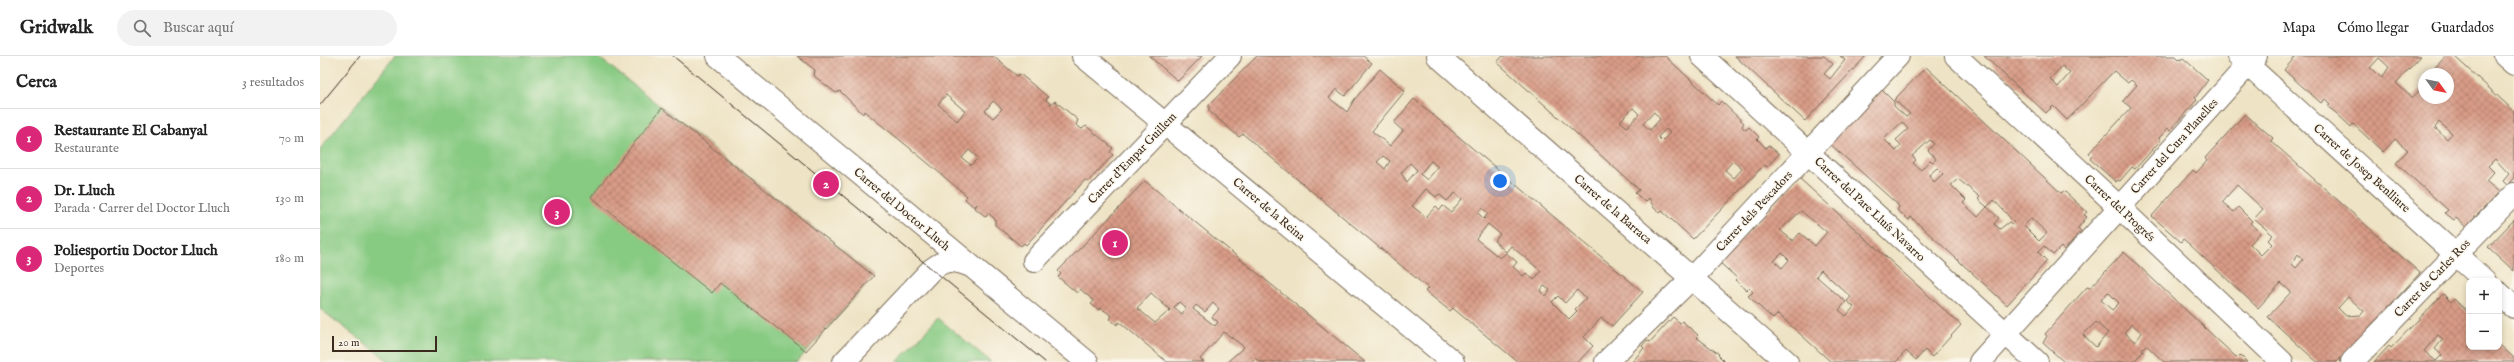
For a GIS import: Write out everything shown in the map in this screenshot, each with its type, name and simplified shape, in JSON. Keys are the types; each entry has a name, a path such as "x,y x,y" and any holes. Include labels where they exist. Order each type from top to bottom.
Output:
{"street":[{"name":"Carrer del Doctor Lluch","path":"718,56 968,265 1087,362"},
{"name":"Carrer de la Reina","path":"1083,56 1453,362"},
{"name":"Carrer d'Empar Guillem","path":"1034,260 1230,56"},
{"name":"Carrer de la Barraca","path":"1438,56 1787,362"},
{"name":"Carrer del Pare Lluís Navarro","path":"1702,56 2037,362"},
{"name":"Carrer dels Pescadors","path":"1606,362 1692,278 1898,56"},
{"name":"Carrer del Progrés","path":"1956,56 2119,207 2282,362"},
{"path":"2506,56 2514,64"},
{"name":"Carrer del Cura Planelles","path":"1980,362 2119,207 2247,59"},
{"name":"Carrer de Josep Benlliure","path":"2247,59 2482,278"},
{"name":"Carrer de Carles Ros","path":"2352,362 2455,253 2514,194"},
{"path":"844,362 931,270 944,261 954,260 968,265"},
{"path":"2502,296 2514,307"}],"green space":[{"path":"395,56 597,56 874,276 797,362 390,362 320,309 320,149"},
{"path":"938,318 991,362 897,362"}],"building":[{"path":"797,56 993,56 1017,76 1020,74 1048,97 1046,100 1051,104 1055,101 1078,120 1076,125 1082,129 1086,126 1113,148 1110,152 1113,155 1088,182 1085,180 1026,245 1024,243 1021,246 995,225 995,219 988,213 986,217 975,208 977,204 974,207 965,199 967,196 911,149 864,111 863,114 840,91 836,93 814,76 815,70","holes":["946,95 965,111 957,121 938,104","993,101 1002,109 993,118 985,111","969,150 978,158 971,165 962,158"]},
{"path":"1149,56 1202,56 1178,81"},
{"path":"1257,56 1363,56 1372,63 1345,96 1336,89 1329,98 1347,112 1354,100 1380,69 1405,91 1372,131 1390,146 1403,131 1394,123 1414,99 1643,292 1612,326 1601,318 1584,337 1593,346 1578,362 1518,362 1453,308 1450,311 1425,291 1428,288 1243,134 1239,137 1209,111 1209,105","holes":["1383,156 1390,161 1385,169 1377,162","1431,161 1438,167 1427,180 1420,174","1410,163 1417,170 1407,182 1401,173","1426,189 1436,197 1439,194 1447,201 1455,193 1462,199 1451,212 1443,206 1440,210 1436,206 1426,217 1412,206","1482,208 1488,213 1484,219 1478,213","1488,224 1500,234 1494,241 1506,252 1511,246 1541,271 1534,280 1526,273 1523,276 1513,267 1517,262 1506,253 1500,258 1476,239","1544,286 1550,290 1546,296 1540,291","1577,290 1586,298 1575,309 1577,311 1569,319 1552,302 1558,296 1565,303"]},
{"path":"1503,56 1665,56 1718,105 1721,101 1744,123 1742,126 1743,128 1746,130 1749,127 1759,137 1757,139 1766,148 1768,145 1779,154 1767,167 1764,165 1693,239 1662,211 1660,213 1654,208 1649,198 1645,202 1635,193 1639,190 1637,188 1497,62","holes":["1633,108 1639,114 1627,127 1620,121","1654,112 1660,119 1650,130 1643,124","1666,129 1670,133 1662,141 1658,137","1733,161 1742,169 1734,178 1725,170"]},
{"path":"1735,56 1824,56 1833,64 1824,74 1830,79 1845,60 1840,56 1866,56 1805,121"},
{"path":"1984,56 2176,56 2180,60 2183,58 2208,80 2195,98 2197,100 2170,130 2168,128 2159,138 2161,140 2135,169 2132,167 2120,181 2118,180 2116,182 2090,159 2092,156 2089,153 2131,108 2123,101 2137,85 2131,80 2128,83 2114,71 2067,120 2053,106 2046,113","holes":["2062,66 2070,73 2058,87 2050,79"]},
{"path":"2296,56 2421,56 2396,83 2412,98 2418,92 2418,104 2454,104 2454,68 2435,68 2446,56 2454,56 2514,111 2514,178 2507,185 2503,181 2509,174 2495,159 2488,166 2494,172 2486,181 2499,192 2466,227 2456,218 2454,220 2445,213 2448,210 2396,163 2408,150 2395,139 2383,152 2353,124 2351,127 2327,106 2330,104 2325,99 2321,103 2284,70","holes":["2379,58 2389,67 2382,78 2370,68","2439,122 2452,133 2447,139 2435,128"]},
{"path":"1926,67 2061,193 2064,191 2087,212 2084,215 2087,217 2078,228 2081,231 2064,250 2061,247 2053,255 2044,246 2038,252 2047,261 2007,305 1911,217 1909,220 1897,210 1899,207 1897,204 1829,143 1881,89 1894,102 1894,106 1906,117 1910,114 1894,100","holes":["1902,122 1908,129 1896,140 1901,145 1896,151 1884,139","1930,140 1934,144 1928,150 1936,159 1933,162 1930,160 1921,170 1913,163 1916,160 1912,156","1937,168 1943,174 1934,182 1929,175","1958,179 1980,197 1978,199 1987,207 1978,217 1963,203 1966,200 1951,185","1994,200 2014,222 2012,224 2009,222 2000,229 1994,224 1999,218 1987,207","2031,218 2047,233 2039,241 2024,226"]},
{"path":"662,108 874,276 806,351 720,283 712,293 591,197"},
{"path":"2245,114 2273,138 2271,141 2420,273 2337,362 2317,362 2268,317 2291,292 2281,283 2258,308 2188,243 2183,239 2181,242 2152,216 2193,170 2196,173 2197,172 2207,161 2205,158","holes":["2237,185 2263,209 2254,219 2273,235 2268,240 2272,244 2261,255 2250,244 2260,233 2250,223 2252,221 2238,207 2234,212 2222,202","2298,254 2303,260 2296,268 2292,264","2348,297 2364,311 2361,315 2346,316 2338,308"]},
{"path":"1799,178 1961,325 1932,357 1925,350 1916,360 1906,351 1896,362 1831,362 1778,314 1773,319 1748,296 1753,292 1749,288 1747,290 1735,280 1737,278 1719,262","holes":["1801,211 1827,232 1815,246 1800,233 1793,241 1780,230","1782,253 1789,260 1782,268 1774,261","1821,270 1851,297 1847,301 1854,307 1846,316 1839,310 1846,302 1816,276"]},
{"path":"1145,181 1365,362 1260,362 1255,358 1251,362 1227,362 1244,347 1224,332 1200,359 1204,362 1167,362 1122,324 1119,322 1117,325 1110,319 1112,316 1101,308 1099,310 1091,304 1094,301 1080,289 1077,293 1058,277 1061,274 1058,271","holes":["1151,293 1170,310 1155,323 1137,308","1179,302 1186,308 1182,314 1174,307","1213,303 1219,309 1212,317 1218,322 1215,326 1193,309 1196,305 1205,312"]},
{"path":"2514,220 2514,271 2488,247"},
{"path":"2124,252 2237,358 2240,355 2247,362 2164,362 2146,345 2142,349 2144,351 2133,362 2064,362 2043,343 2047,336 2045,334 2087,287 2090,288","holes":["2108,292 2119,303 2112,310 2101,300","2096,322 2108,333 2096,347 2083,335","2132,324 2142,333 2135,342 2124,332"]},
{"path":"2443,294 2451,302 2454,299 2466,310 2466,350 2502,350 2502,347 2514,358 2514,362 2374,362 2389,346 2391,348","holes":["2438,335 2443,339 2435,349 2442,355 2436,361 2424,351"]},
{"path":"1673,317 1680,323 1682,321 1698,335 1696,337 1719,354 1718,355 1725,362 1632,362 1644,348 1642,346 1647,340 1650,342"}],"tram line":[{"path":"320,105 360,56"},
{"path":"673,56 1045,362"}],"place":[{"name":"Dr. Lluch","path":"826,184"},
{"name":"Poliesportiu Doctor Lluch","path":"557,212"},
{"name":"Restaurante El Cabanyal","path":"1115,243"}]}
